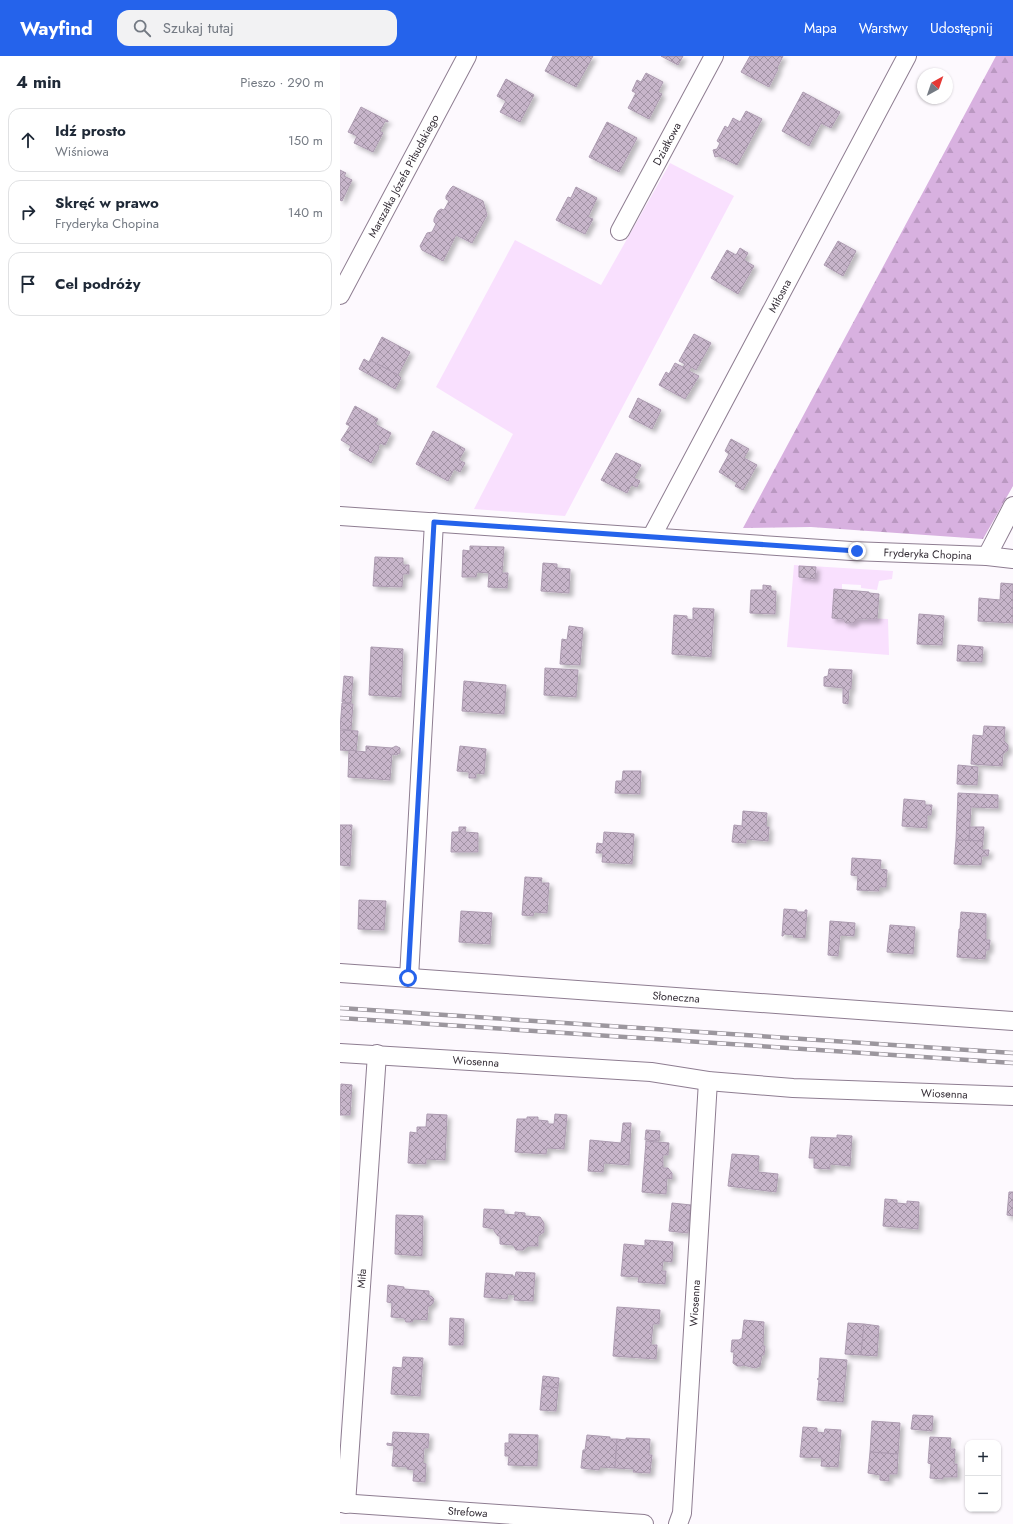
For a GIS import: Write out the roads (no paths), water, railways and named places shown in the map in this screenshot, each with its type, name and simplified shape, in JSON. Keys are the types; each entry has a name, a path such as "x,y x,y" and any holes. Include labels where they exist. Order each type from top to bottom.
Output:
{"street":[{"name":"Marszałka Józefa Piłsudskiego","path":"340,295 467,56"},
{"name":"Działkowa","path":"620,231 714,56"},
{"name":"Miłosna","path":"652,536 907,56"},
{"path":"987,556 1013,506"},
{"name":"Fryderyka Chopina","path":"340,516 652,536 851,551 987,556 1013,559"},
{"path":"408,978 434,522"},
{"name":"Słoneczna","path":"340,973 1013,1021"},
{"name":"Wiosenna","path":"340,1053 377,1054 651,1072 708,1081 793,1088 1013,1096"},
{"name":"Miła","path":"343,1503 377,1054"},
{"name":"Wiosenna","path":"678,1524 682,1513 708,1081"},
{"name":"Strefowa","path":"343,1503 644,1524"}],"railway":[{"path":"340,1008 1013,1053"},
{"path":"340,1018 1013,1063"}]}
